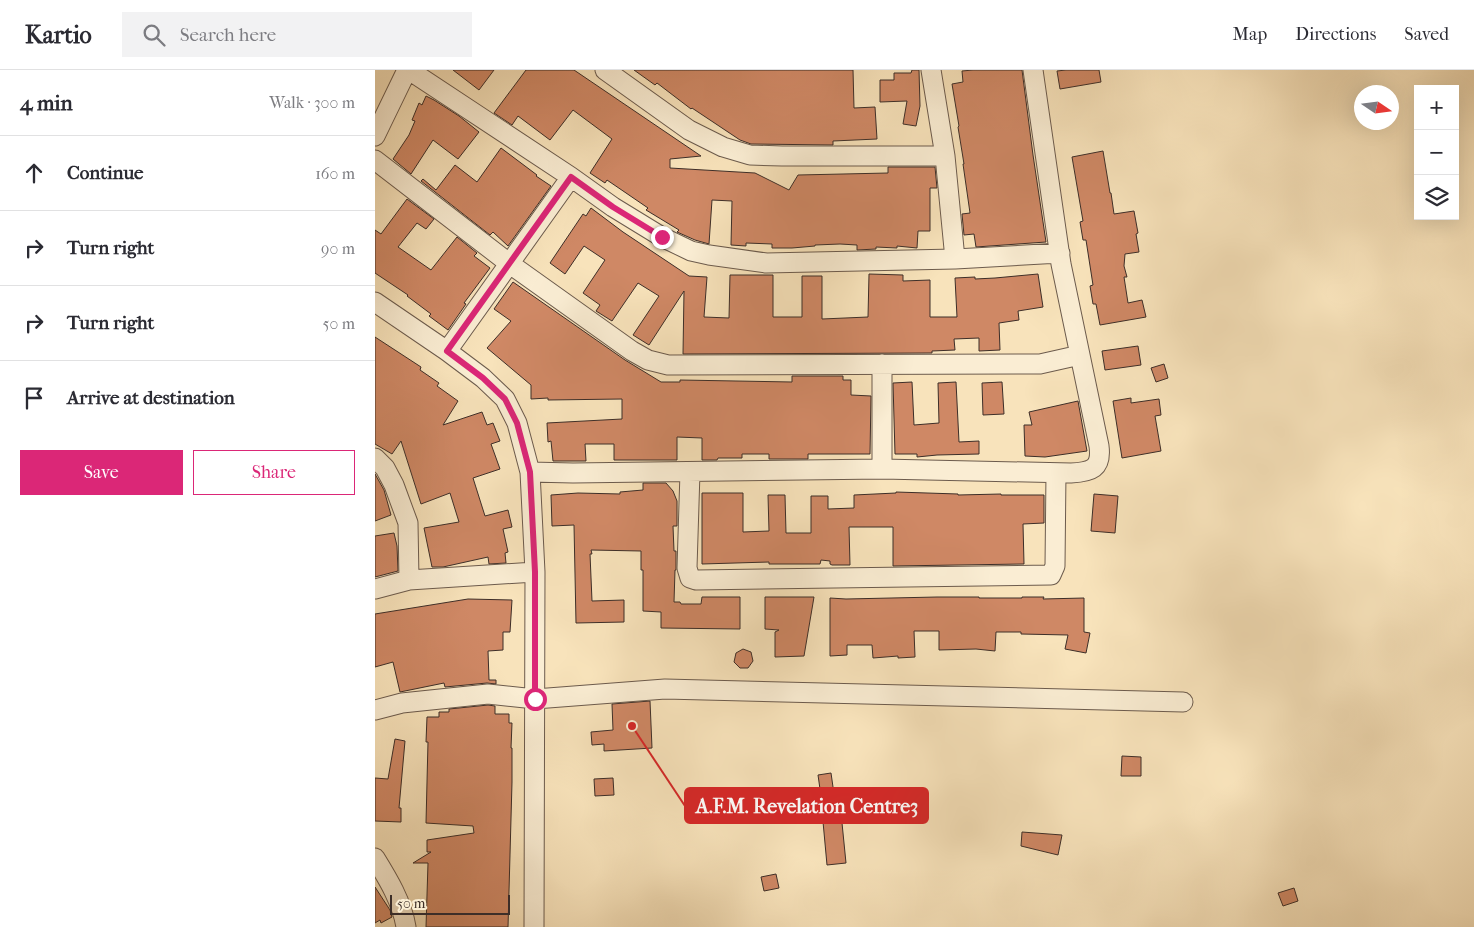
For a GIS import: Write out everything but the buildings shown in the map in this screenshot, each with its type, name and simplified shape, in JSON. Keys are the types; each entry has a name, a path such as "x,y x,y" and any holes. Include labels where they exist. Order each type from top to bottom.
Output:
{"street":[{"path":"375,136 408,70 571,177 613,207 662,237 691,251 766,263 955,259 1059,253"},
{"path":"605,70 689,130 723,147 750,155 945,156"},
{"path":"931,70 945,156 955,259"},
{"path":"530,472 882,469 1056,473 1084,472 1092,469 1098,464 1100,456 1059,253 1033,70"},
{"path":"375,160 510,264 632,351 648,360 668,365 1040,364 1080,355"},
{"path":"447,351 571,177"},
{"path":"375,302 447,351 483,378 505,399 517,423 530,472 535,572 534,927"},
{"path":"881,364 882,469"},
{"path":"375,458 385,468 394,485 408,523 409,580"},
{"path":"690,472 687,568 689,578 696,580 1051,575 1055,566 1056,473"},
{"path":"375,589 409,580 535,572"},
{"path":"375,710 402,703 488,694 535,699 665,689 1183,702"},
{"path":"375,858 387,876 398,900 406,927"}],"place":[{"name":"A.F.M. Revelation Centre3","path":"632,726"}],"route":[{"path":"535,699 535,572 530,472 517,423 505,399 483,378 447,351 571,177 613,207 662,237"}]}
